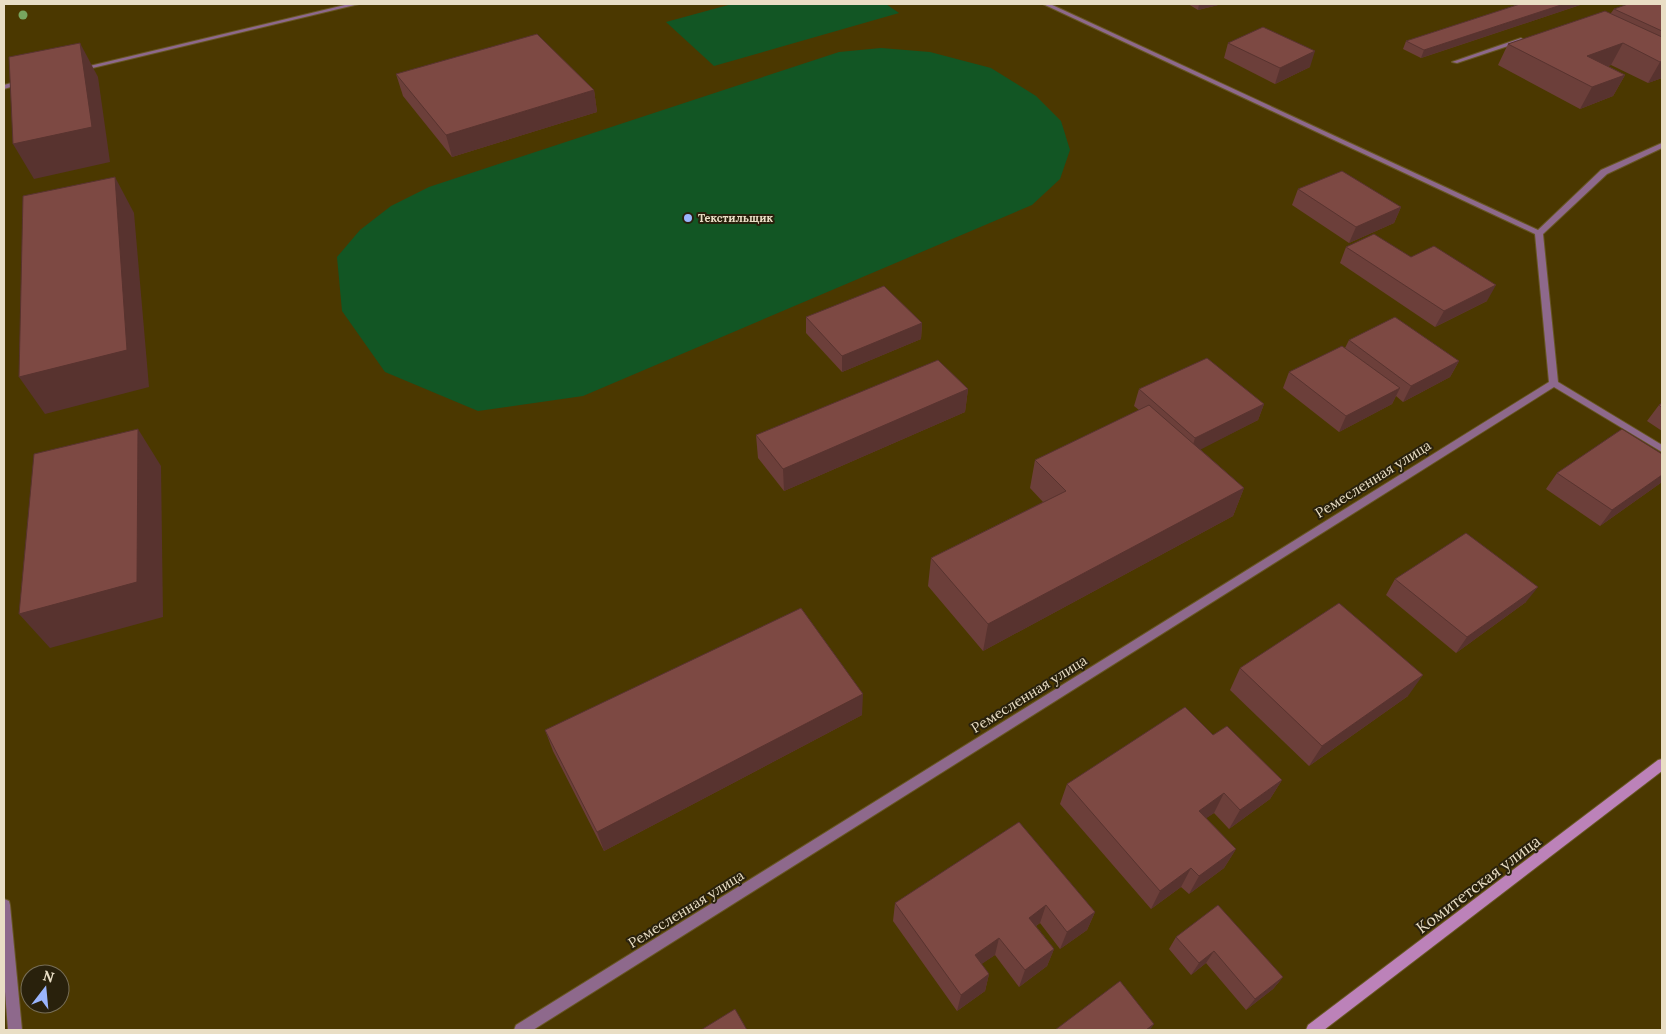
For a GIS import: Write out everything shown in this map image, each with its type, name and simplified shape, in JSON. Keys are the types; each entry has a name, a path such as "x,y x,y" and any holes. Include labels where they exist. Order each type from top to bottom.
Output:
{"street":[{"path":"72,71 356,4"},
{"path":"1049,5 1061,4"},
{"path":"1049,5 1540,233"},
{"path":"1455,62 1529,37"},
{"path":"4,87 34,80"},
{"path":"1540,233 1604,172 1662,145"},
{"path":"1540,233 1554,383 1662,448"},
{"name":"Ремесленная улица","path":"521,1030 1554,383"},
{"name":"Комитетская улица","path":"1313,1030 1662,764"},
{"path":"4,905 16,1030"}],"green space":[{"path":"732,4 886,4 899,13 714,66 666,22"},
{"name":"Текстильщик","path":"881,48 930,52 991,68 1036,96 1061,121 1070,150 1060,179 1032,205 583,396 478,411 385,372 342,311 337,257 360,230 391,206 429,187 839,52"}],"building":[{"path":"1520,4 1564,4 1424,50 1406,41"},
{"path":"1628,4 1662,5 1662,31 1614,9"},
{"path":"1605,11 1662,37 1662,61 1660,62 1623,43 1587,56 1625,75 1592,87 1508,44"},
{"path":"1263,27 1315,51 1280,68 1228,43"},
{"path":"537,34 594,90 446,135 396,74"},
{"path":"80,43 92,127 13,144 9,57"},
{"path":"1342,171 1401,207 1356,227 1298,189"},
{"path":"115,177 127,350 19,377 23,196"},
{"path":"1374,234 1411,257 1434,246 1496,285 1444,311 1346,247"},
{"path":"884,286 922,323 842,356 806,317"},
{"path":"1395,317 1459,361 1411,386 1349,340"},
{"path":"1342,346 1400,388 1346,416 1289,372"},
{"path":"1207,358 1264,404 1195,438 1139,389"},
{"path":"938,360 968,389 783,469 756,435"},
{"path":"1149,405 1244,488 988,624 931,558 1066,491 1035,460"},
{"path":"138,429 137,582 19,614 34,454"},
{"path":"1622,429 1662,454 1662,475 1612,510 1557,473"},
{"path":"1466,533 1538,587 1467,637 1395,579"},
{"path":"1339,603 1423,675 1322,746 1240,668"},
{"path":"801,608 863,694 597,832 545,730"},
{"path":"1185,707 1213,735 1227,726 1282,780 1240,810 1224,793 1199,811 1236,849 1199,876 1191,868 1160,891 1067,784"},
{"path":"1019,822 1095,912 1067,932 1046,905 1029,918 1054,949 1025,970 999,938 975,955 989,974 961,995 895,903"},
{"path":"1218,905 1283,977 1255,999 1214,951 1199,963 1176,937"},
{"path":"1120,981 1154,1024 1146,1030 1055,1030"},
{"path":"735,1009 747,1030 701,1030"}],"place":[{"name":"Текстильщик","path":"688,218"}]}
